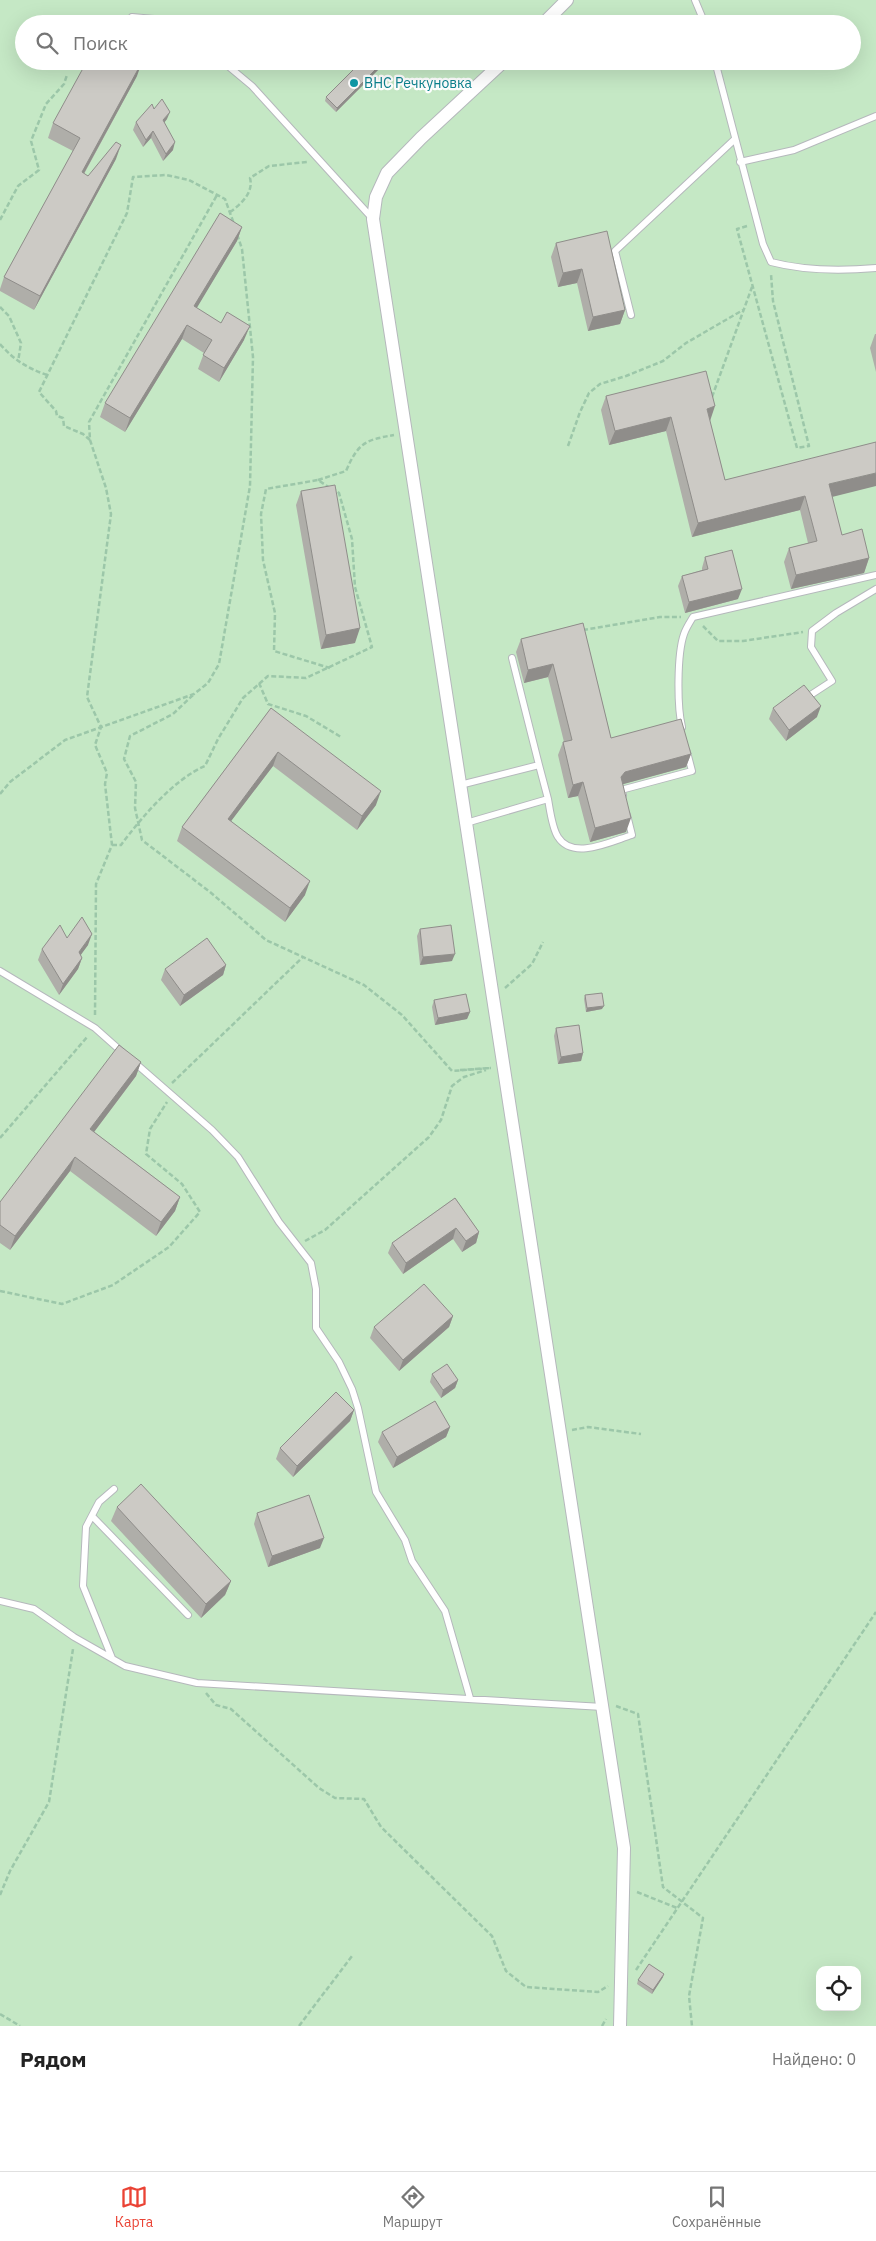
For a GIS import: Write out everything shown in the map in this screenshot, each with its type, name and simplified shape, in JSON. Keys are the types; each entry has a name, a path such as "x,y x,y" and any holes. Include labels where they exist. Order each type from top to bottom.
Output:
{"street":[{"path":"552,15 567,0"},
{"path":"494,70 421,138 388,174 376,197 373,219 493,999 498,1068 561,1434 624,1848 620,2026"}],"lane":[{"path":"695,0 701,15"},
{"path":"233,70 252,86 373,219"},
{"path":"717,70 757,223 771,262 792,268 845,271 876,268"},
{"path":"740,162 794,150 876,116"},
{"path":"631,315 615,251 735,139"},
{"path":"684,736 680,718 679,669 684,635 693,617 876,576"},
{"path":"809,696 832,681 811,648 812,630 876,589"},
{"path":"512,658 557,837 564,844 576,848 587,848 632,835 626,808"},
{"path":"624,799 622,790 692,771 686,745"},
{"path":"460,785 539,765"},
{"path":"466,823 548,799"},
{"path":"0,972 95,1028 212,1130 238,1157 279,1222 311,1263 316,1289 316,1328 339,1362 358,1408 376,1492 404,1540 412,1561 445,1611 470,1698"},
{"path":"112,1658 84,1586 86,1527 99,1502 114,1489"},
{"path":"92,1516 188,1615"},
{"path":"0,1601 34,1609 74,1637 125,1666 197,1683 602,1704"}],"path":[{"path":"0,220 18,186 39,170 31,141 46,104 64,84 67,74"},
{"path":"230,212 244,203 251,182 250,178 269,166 319,160"},
{"path":"90,440 83,434 64,426 63,418 57,416 56,411 39,392 127,213 133,177 166,174 189,180 225,199 242,249 253,357 250,486 219,664 208,683 174,714 130,736 124,759 136,782 135,808 142,840 210,892 266,940 364,985 402,1015 452,1071 498,1068"},
{"path":"0,1138 95,1028 96,884 112,845 105,784 107,773 95,745 101,727 87,698 111,514 99,463 90,440 89,422 217,195"},
{"path":"757,223 737,229 797,448 809,446 773,301 771,262"},
{"path":"710,403 753,286"},
{"path":"0,307 9,316 22,343 18,362"},
{"path":"568,446 589,393 600,384 663,361 686,343 743,310"},
{"path":"0,344 18,362 29,369 47,375"},
{"path":"330,668 274,651 275,613 263,560 261,514 266,488 318,480 346,470 354,452 372,439 406,433"},
{"path":"112,845 121,844 150,808 192,772 205,766 218,738 243,698 268,676 306,678 372,647 355,587 352,539 339,493 318,480"},
{"path":"584,630 660,617 693,617 718,641 743,641 812,630"},
{"path":"259,683 268,704 306,716 341,737"},
{"path":"0,794 10,782 65,740 194,694"},
{"path":"493,999 532,964 543,942"},
{"path":"166,1089 302,957"},
{"path":"460,1070 498,1068"},
{"path":"299,1247 302,1242 325,1230 429,1137 441,1120 452,1086 464,1077 498,1068"},
{"path":"0,1291 62,1304 113,1285 169,1247 200,1212 182,1184 146,1154 150,1129 172,1095"},
{"path":"561,1434 588,1428 641,1434"},
{"path":"620,1992 876,1612"},
{"path":"0,1895 10,1871 49,1802 74,1637"},
{"path":"197,1683 216,1705 231,1709 319,1788 335,1798 364,1799 381,1827 492,1936 506,1970 526,1987 598,1992 622,1977"},
{"path":"602,1704 638,1714 663,1887 703,1918 688,1996 692,2026"},
{"path":"624,1887 678,1908"},
{"path":"299,2026 352,1956"},
{"path":"0,2014 20,2026"}],"green space":[{"path":"0,0 876,0 876,2026 0,2026"}],"building":[{"path":"82,70 138,70 82,172 88,176 116,142 121,145 40,296 4,277 80,138 53,123"},
{"name":"ВНС Речкуновка","path":"353,70 375,70 337,108 326,97"},
{"path":"162,99 170,112 163,120 175,142 166,154 153,131 146,140 136,122 152,104 154,109"},
{"path":"220,213 242,227 194,306 221,323 227,312 250,326 224,368 203,355 212,340 187,325 130,418 105,403"},
{"path":"607,231 625,310 593,317 582,269 563,273 556,243"},
{"path":"706,371 715,406 707,409 725,480 876,442 876,473 829,484 842,535 862,529 869,558 796,575 789,548 817,541 805,496 698,523 671,417 615,431 606,396"},
{"path":"335,485 360,628 326,635 301,491"},
{"path":"732,550 742,589 689,602 682,576 708,569 705,557"},
{"path":"583,623 611,738 681,719 691,754 625,772 621,777 631,818 595,828 583,782 573,785 563,742 572,740 553,664 528,670 521,639"},
{"path":"804,685 821,706 789,730 773,708"},
{"path":"271,708 381,791 362,816 278,752 228,819 310,881 290,908 182,827"},
{"path":"82,917 92,934 79,952 82,958 63,984 42,949 60,925 67,938"},
{"path":"451,925 455,954 423,957 420,929"},
{"path":"207,938 226,965 184,995 165,969"},
{"path":"602,993 604,1006 587,1008 585,995"},
{"path":"466,994 470,1012 438,1018 434,1000"},
{"path":"579,1025 583,1053 561,1057 556,1028"},
{"path":"119,1045 141,1062 90,1129 180,1197 161,1222 75,1157 15,1236 0,1225 0,1202"},
{"path":"455,1198 479,1232 466,1241 456,1228 406,1263 392,1243"},
{"path":"424,1284 453,1316 403,1360 374,1327"},
{"path":"447,1364 458,1380 443,1390 432,1374"},
{"path":"336,1392 354,1410 297,1466 280,1448"},
{"path":"435,1401 450,1427 397,1457 382,1432"},
{"path":"141,1484 231,1581 206,1604 117,1507"},
{"path":"309,1495 324,1538 272,1556 257,1513"},
{"path":"649,1964 664,1974 653,1990 638,1980"}],"place":[{"name":"ВНС Речкуновка","path":"354,83"}]}
